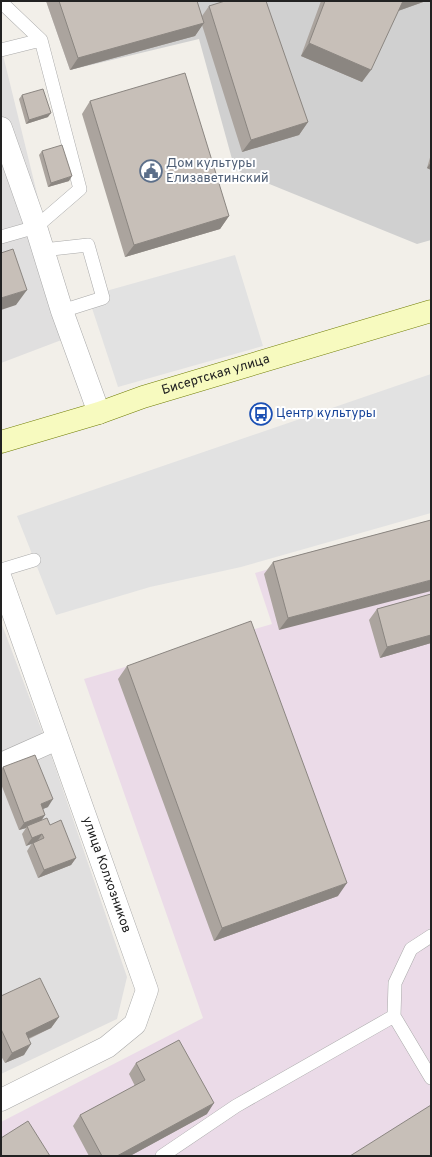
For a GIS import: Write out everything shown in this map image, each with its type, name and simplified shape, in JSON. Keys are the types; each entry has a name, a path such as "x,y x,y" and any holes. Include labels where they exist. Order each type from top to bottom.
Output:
{"main road":[{"name":"Бисертская улица","path":"1,442 143,397 431,311"}],"street":[{"path":"1,128 36,226 62,311 99,412"},
{"name":"улица Колхозников","path":"1,579 147,990 135,1024 107,1047 1,1100"},
{"path":"1,764 57,739"}],"lane":[{"path":"1,2 41,40 80,189 36,226 1,237"},
{"path":"1,50 41,40"},
{"path":"43,250 88,245 103,298 62,311"},
{"path":"1,570 34,560"},
{"path":"431,936 411,949 395,983 394,1016 426,1058 431,1078"},
{"path":"162,1156 236,1106 394,1016"}],"shaded area":[{"path":"46,1 431,1 431,240 417,244 235,170 199,39 70,70"},
{"path":"1,47 72,336 1,363"},
{"path":"235,255 263,346 118,387 88,296"},
{"path":"431,374 431,513 241,567 150,587 56,615 17,516"},
{"path":"431,523 431,1156 1,1156 1,1122 203,1018 84,679 272,624 255,573"},
{"path":"1,622 51,755 127,977 117,1019 1,1074"}],"building":[{"path":"59,1 197,1 204,23 78,58"},
{"path":"225,1 266,1 308,122 251,140 209,6"},
{"path":"325,1 403,1 371,70 309,43"},
{"name":"Дом культуры Елизаветинский","path":"185,73 229,216 134,245 90,101"},
{"path":"43,89 51,113 29,120 22,95"},
{"path":"62,145 72,176 51,183 42,151"},
{"path":"13,249 27,290 1,298 1,253"},
{"path":"431,520 431,580 288,618 273,562"},
{"path":"431,594 431,635 387,647 377,609"},
{"path":"251,621 347,883 222,928 127,666"},
{"path":"35,755 53,799 41,804 45,815 24,823 3,767"},
{"path":"47,818 50,825 61,820 76,858 44,870 33,843 44,838 42,834 32,838 27,826"},
{"path":"40,978 59,1017 26,1033 31,1044 12,1053 1,1029 1,996"},
{"path":"179,1040 214,1103 117,1156 102,1156 80,1115 145,1080 136,1063"},
{"path":"431,1105 431,1156 350,1156"},
{"path":"28,1121 50,1156 1,1156 1,1138"}],"place":[{"name":"Дом культуры Елизаветинский","path":"151,171"},
{"name":"Центр культуры","path":"261,414"}]}
